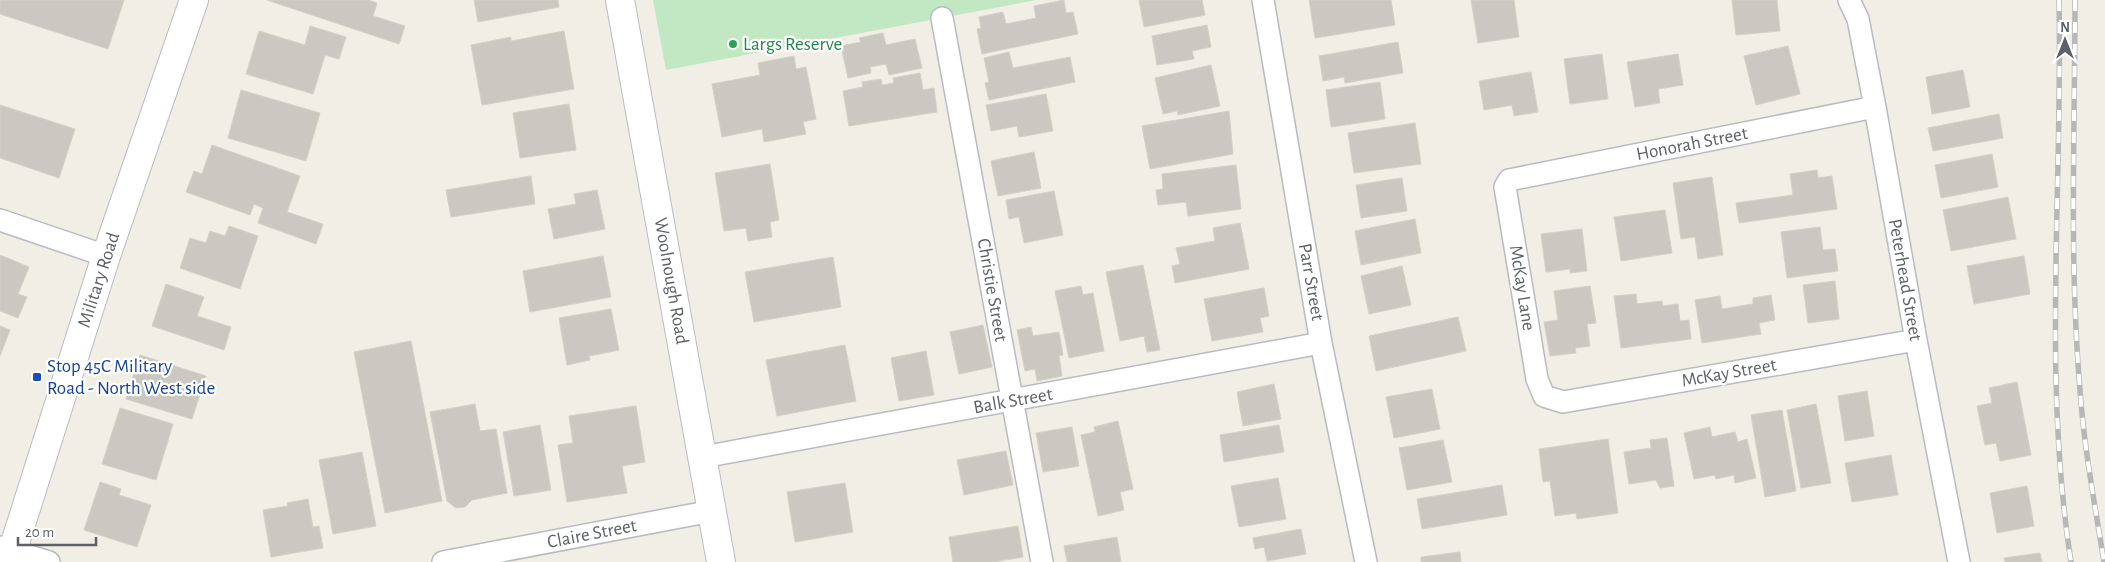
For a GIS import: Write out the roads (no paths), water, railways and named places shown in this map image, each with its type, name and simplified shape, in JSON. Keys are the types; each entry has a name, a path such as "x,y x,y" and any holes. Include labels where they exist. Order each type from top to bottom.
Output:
{"main road":[{"name":"Military Road","path":"7,553 194,0"},
{"name":"Woolnough Road","path":"620,0 721,562"}],"street":[{"name":"Parr Street","path":"1263,0 1321,343 1366,562"},
{"name":"Peterhead Street","path":"1850,0 1858,20 1875,107 1916,340 1959,562"},
{"name":"Christie Street","path":"942,18 1042,562"},
{"name":"Honorah Street","path":"1509,180 1875,107"},
{"name":"McKay Lane","path":"1509,180 1505,187 1536,379 1544,396"},
{"path":"0,220 106,256"},
{"name":"McKay Street","path":"1544,396 1563,402 1916,340"},
{"name":"Balk Street","path":"703,457 1321,343"},
{"name":"Claire Street","path":"443,562 712,511"},
{"path":"7,553 49,562"}],"railway":[{"path":"2059,0 2056,282 2057,422 2062,492 2071,562"},
{"path":"2075,0 2073,195 2077,341 2084,433 2104,562"}],"place":[{"name":"Largs Reserve","path":"733,44"},
{"name":"Stop 45C Military Road - North West side","path":"37,377"}]}
